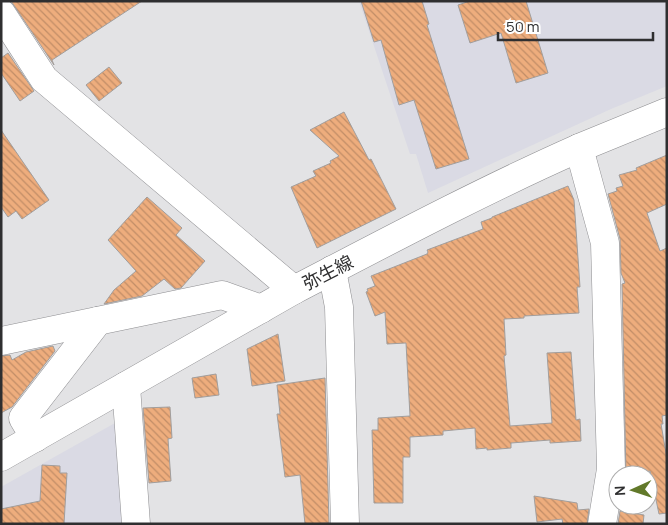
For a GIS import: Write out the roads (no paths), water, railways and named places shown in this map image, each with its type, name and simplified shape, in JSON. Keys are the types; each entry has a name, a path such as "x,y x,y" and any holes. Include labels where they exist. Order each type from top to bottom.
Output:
{"street":[{"path":"1,13 44,79 294,290"},
{"name":"弥生線","path":"1,457 332,270 458,206 579,148 667,112"},
{"path":"579,148 605,243 611,469 602,524"},
{"path":"332,270 339,307 345,524"},
{"path":"1,341 222,295 261,309"},
{"path":"34,438 23,418 98,321"},
{"path":"126,386 136,524"}]}
